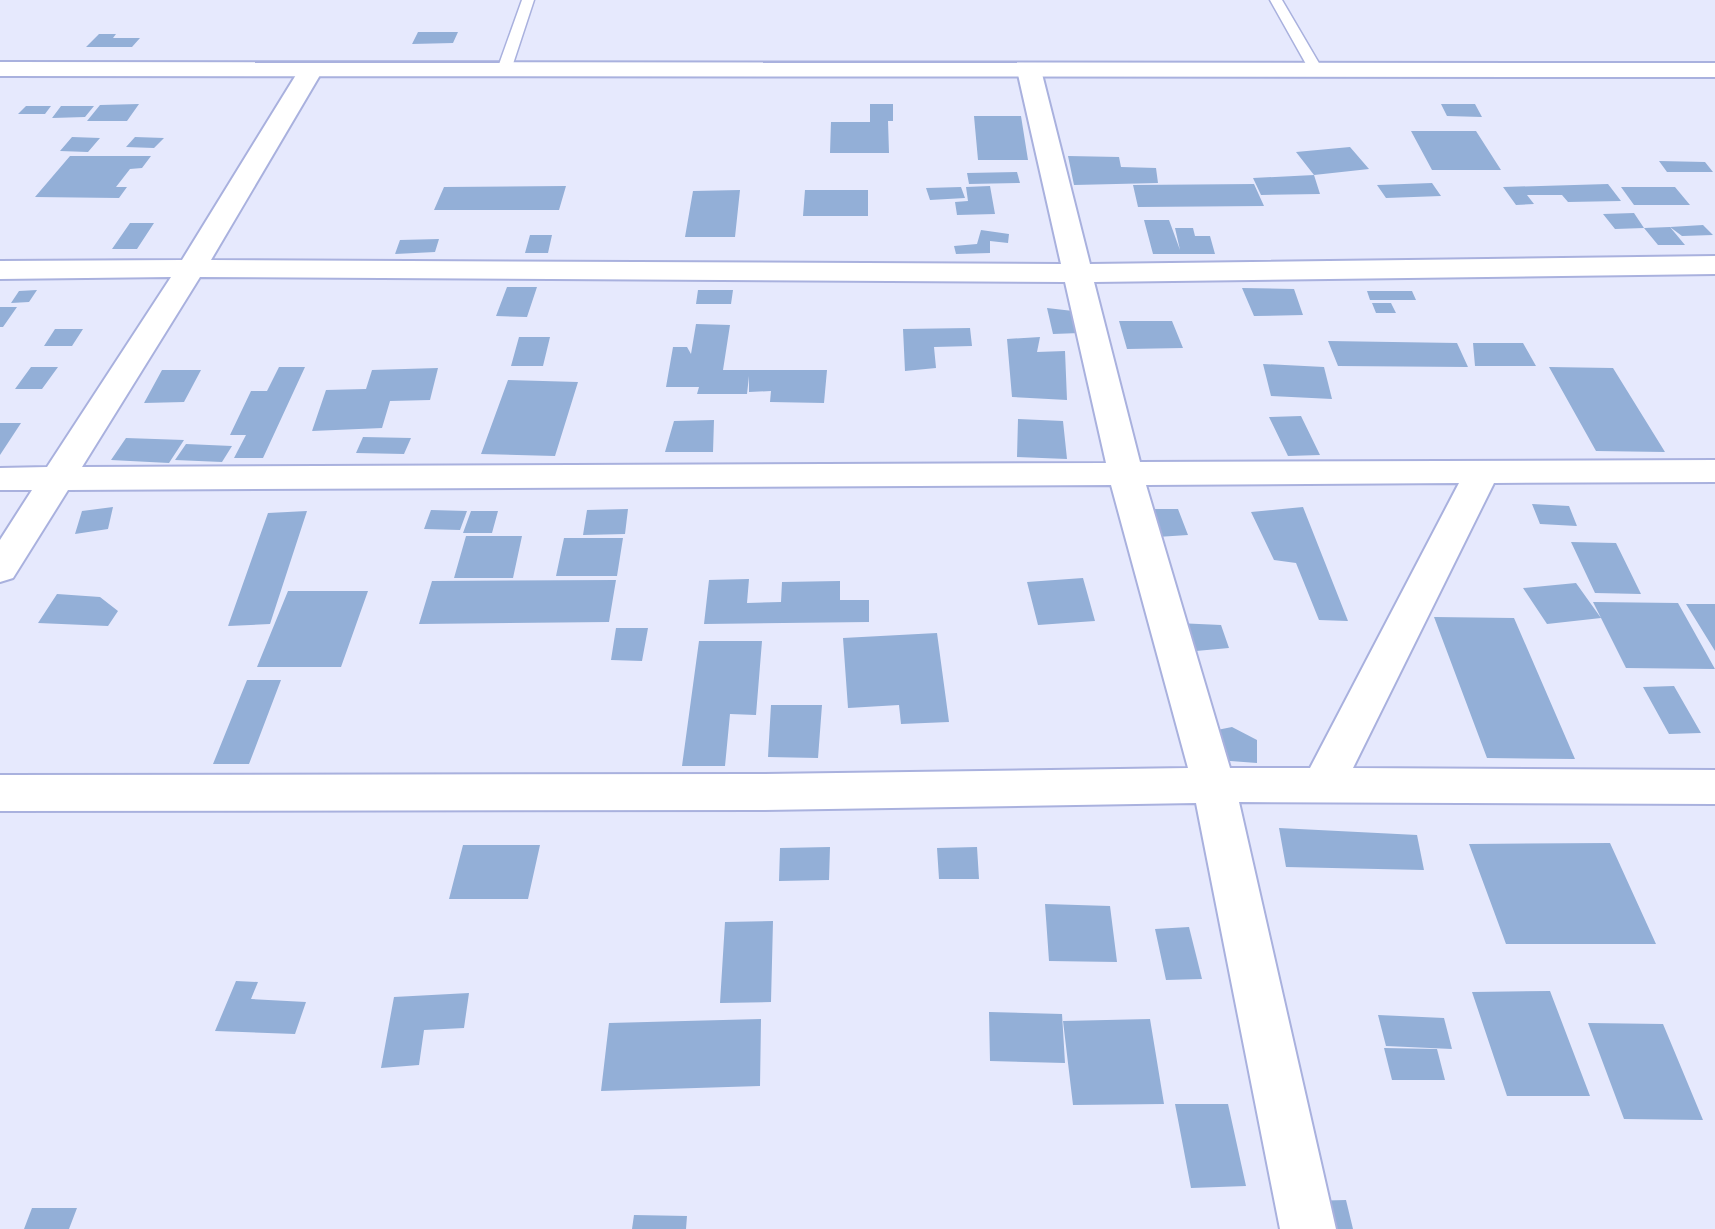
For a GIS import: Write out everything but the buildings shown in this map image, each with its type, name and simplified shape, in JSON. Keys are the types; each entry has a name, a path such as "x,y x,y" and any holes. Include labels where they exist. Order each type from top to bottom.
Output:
{"street":[{"path":"0,69 1715,70"},
{"path":"0,569 192,267 311,69"},
{"path":"1029,70 1126,475 1214,785 1308,1229"},
{"path":"0,270 192,267 1322,273 1587,265 1715,265"},
{"path":"0,480 1715,471"},
{"path":"1323,785 1482,472"},
{"path":"0,793 765,792 1214,785 1715,786"}],"lane":[{"path":"504,69 528,0"},
{"path":"1276,0 1316,70"}]}
